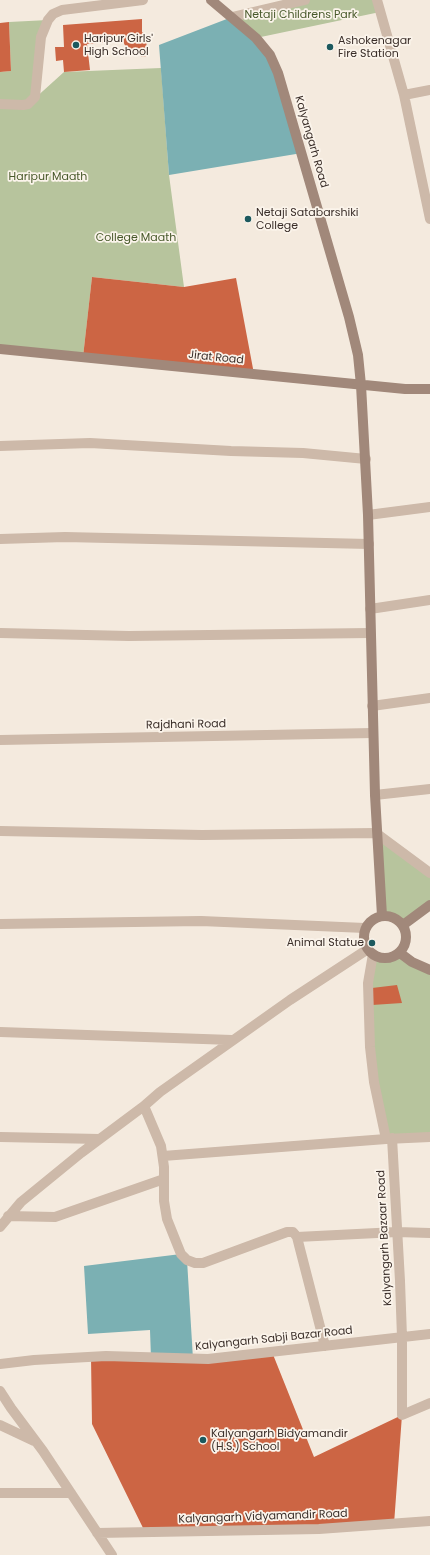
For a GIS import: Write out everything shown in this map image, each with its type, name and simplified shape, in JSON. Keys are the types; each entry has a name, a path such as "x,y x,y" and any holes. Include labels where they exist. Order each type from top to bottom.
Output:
{"main road":[{"name":"Kalyangarh Road","path":"211,0 256,38 270,55 278,73 351,324 358,355 366,459 376,833 382,916"},
{"name":"Jirat Road","path":"0,349 361,385 405,389 430,389"},
{"path":"403,925 430,905"},
{"path":"382,916 395,918 403,925 407,934 406,941 400,953 387,958 379,957 370,952 364,943 366,928 370,922 382,916"},
{"path":"400,953 412,962 430,970"}],"street":[{"path":"0,104 28,104 35,97 40,37 48,20 53,14 62,10 103,2 143,0"},
{"path":"232,17 305,0"},
{"path":"377,0 404,95 430,220"},
{"path":"404,95 430,90"},
{"path":"0,446 90,443 231,451 303,453 366,459"},
{"path":"368,515 430,507"},
{"path":"0,539 65,537 369,544"},
{"path":"370,609 430,600"},
{"path":"0,633 129,636 370,633"},
{"path":"372,706 430,698"},
{"name":"Rajdhani Road","path":"0,740 373,733"},
{"path":"375,795 430,789"},
{"path":"0,831 202,835 376,833 430,873"},
{"path":"0,924 201,921 366,928"},
{"path":"0,1227 21,1202 160,1092 232,1040 370,952"},
{"name":"Kalyangarh Bazaar Road","path":"370,952 368,983 370,1047 374,1082 389,1138 397,1232 402,1337 402,1415 430,1403"},
{"path":"0,1032 232,1040"},
{"path":"144,1106 161,1146 163,1156 164,1201 167,1219 181,1254 187,1260 195,1263 203,1263 287,1232 293,1232 297,1237 325,1346"},
{"path":"0,1137 100,1139"},
{"path":"163,1156 389,1138 430,1137"},
{"path":"8,1216 55,1217 164,1179"},
{"path":"297,1237 397,1232 430,1233"},
{"name":"Kalyangarh Sabji Bazar Road","path":"0,1364 34,1360 106,1356 208,1359 430,1334"},
{"path":"0,1391 36,1441 112,1555"},
{"path":"0,1425 36,1441"},
{"path":"0,1493 71,1493"},
{"name":"Kalyangarh Vidyamandir Road","path":"97,1533 319,1529 430,1521"}],"green space":[{"name":"Netaji Childrens Park","path":"306,0 377,0 380,12 256,38 232,17"},
{"path":"48,20 33,100 64,72 161,68 169,175 184,287 92,277 83,357 0,349 0,72 11,71 9,22"},
{"path":"376,833 430,873 430,905 403,925 382,916"},
{"path":"400,953 430,969 430,1137 386,1139 370,1047 373,954 387,958"}],"water":[{"path":"232,17 256,38 278,73 302,153 169,175 159,45"},
{"path":"181,1254 187,1260 193,1359 151,1358 150,1330 88,1334 84,1266"}],"building":[{"name":"Haripur Girls' High School","path":"142,19 142,32 146,34 147,56 141,57 141,49 127,50 123,41 87,44 90,70 64,72 63,60 56,61 55,47 64,47 63,25"},
{"path":"9,22 11,71 0,72 0,23"},
{"path":"92,277 184,287 236,278 254,374 83,357"},
{"path":"397,985 402,1003 372,1005 372,988"},
{"name":"Kalyangarh Bidyamandir (H.S.) School","path":"272,1352 314,1457 402,1415 394,1524 145,1532 92,1424 91,1357 177,1359"}],"place":[{"name":"Haripur Girls' High School","path":"76,45"},
{"name":"Ashokenagar Fire Station","path":"330,47"},
{"name":"Netaji Satabarshiki College","path":"248,219"},
{"name":"Animal Statue","path":"372,943"},
{"name":"Kalyangarh Bidyamandir (H.S.) School","path":"203,1440"}],"park label":[{"name":"Haripur Maath","path":"48,177"},
{"name":"College Maath","path":"136,238"}]}
